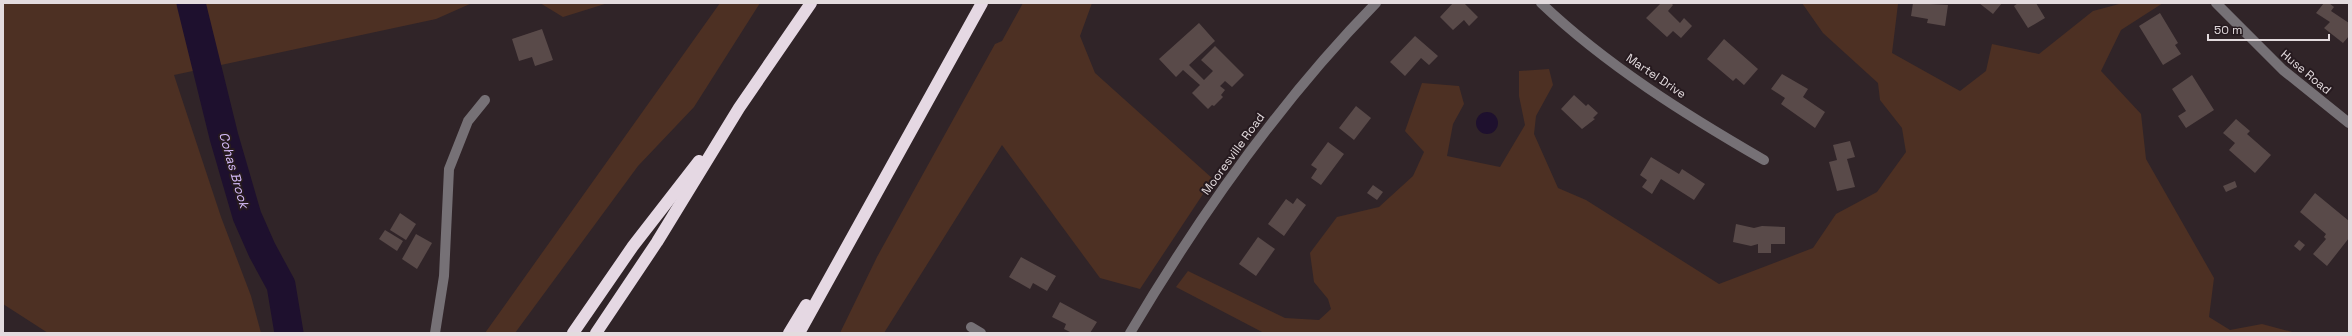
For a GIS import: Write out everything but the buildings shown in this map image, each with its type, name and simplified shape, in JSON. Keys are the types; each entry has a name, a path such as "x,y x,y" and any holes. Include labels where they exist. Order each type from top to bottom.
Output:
{"highway":[{"path":"596,333 657,242 740,108 811,3"},
{"path":"799,333 873,197 982,3"},
{"path":"573,333 633,246 740,108"},
{"path":"789,333 873,197"}],"street":[{"name":"Mooresville Road","path":"1130,333 1189,238 1286,103 1314,68 1376,3"},
{"name":"Martel Drive","path":"1541,3 1589,46 1668,100 1764,160"},
{"name":"Huse Road","path":"2216,3 2283,70 2349,123"},
{"path":"435,333 444,276 449,169 468,122 485,100"},
{"path":"971,327 981,333"}],"shaded area":[{"path":"3,3 472,3 436,19 174,75 221,217 251,296 261,333 48,333 3,304"},
{"path":"540,3 608,3 563,17"},
{"path":"720,3 760,3 694,107 638,166 515,333 485,333"},
{"path":"1023,3 1092,3 1080,36 1095,73 1213,179 1140,289 1100,278 1002,145 884,333 840,333 877,257 995,44 1002,41"},
{"path":"1802,3 1898,4 1892,53 1960,91 1986,71 1992,44 2039,54 2093,11 2123,3 2163,3 2121,30 2101,71 2141,114 2146,159 2214,278 2209,317 2230,330 2262,324 2296,333 1264,333 1176,287 1188,271 1285,318 1319,320 1331,309 1328,299 1314,282 1310,253 1337,217 1379,207 1413,176 1424,152 1405,131 1422,83 1459,86 1464,104 1453,124 1447,156 1500,167 1525,125 1519,96 1519,71 1549,69 1553,85 1536,116 1534,134 1558,188 1586,200 1719,284 1813,248 1836,214 1877,192 1906,152 1902,128 1880,100 1878,83 1823,33"},
{"path":"1487,112 1491,113 1497,119 1497,127 1491,133 1487,134 1483,133 1477,127 1476,123 1477,119 1483,113"}],"waterway":[{"name":"Cohas Brook","path":"191,3 224,137 247,216 262,250 281,285 289,333"}]}
